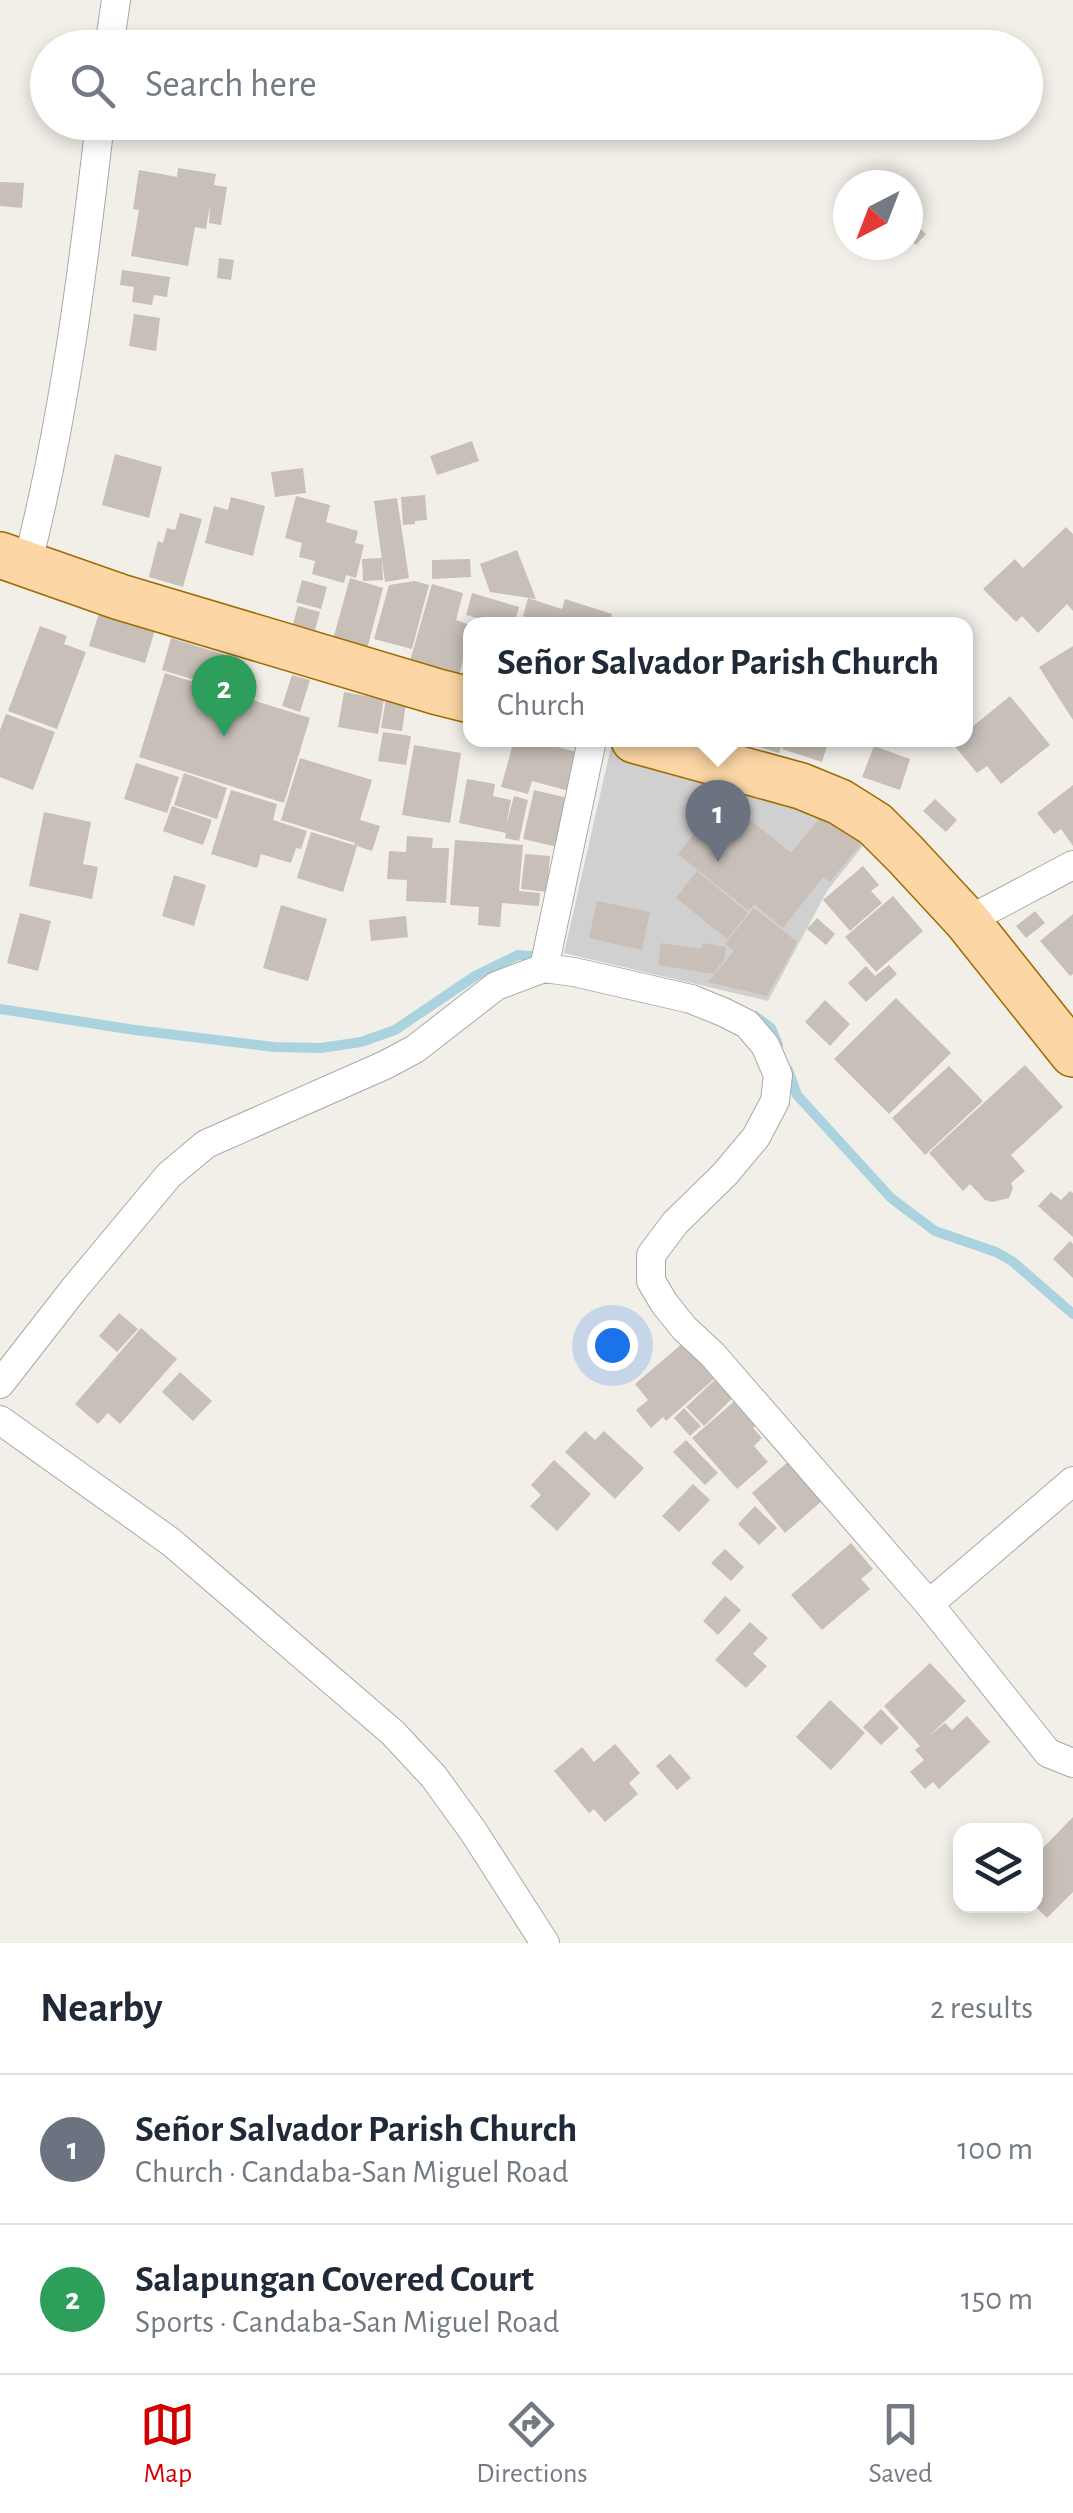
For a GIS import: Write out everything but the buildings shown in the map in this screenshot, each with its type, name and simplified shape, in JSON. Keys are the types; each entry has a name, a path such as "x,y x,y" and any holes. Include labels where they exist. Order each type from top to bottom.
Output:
{"main road":[{"path":"13,560 120,597 463,698"},
{"path":"659,747 801,786 840,802 874,824 967,921 1073,1054"}],"street":[{"path":"112,30 116,0"},
{"path":"13,560 39,519 70,349 98,140"},
{"path":"0,1384 169,1175 206,1144 385,1066 415,1049 496,986 547,956 591,747"},
{"path":"967,921 1073,865"},
{"path":"547,956 574,972 691,999 748,1024 765,1045 778,1074 775,1102 756,1137 725,1174 674,1223 651,1255 651,1282 684,1328 713,1355 929,1604 1048,1753 1073,1763"},
{"path":"0,1420 171,1542 392,1733 434,1777 545,1943"},
{"path":"929,1604 1073,1481"}],"shaded area":[{"path":"611,747 842,811 873,833 827,891 768,1001 564,953"}],"waterway":[{"path":"0,1009 274,1047 321,1048 361,1042 395,1030 475,976 518,955 542,957"},
{"path":"755,1016 771,1028 778,1045"},
{"path":"788,1070 797,1095 891,1198 935,1231 1012,1261 1073,1314"}],"place":[{"name":"Salapungan Covered Court","path":"224,737"},
{"name":"Señor Salvador Parish Church","path":"718,862"}]}
